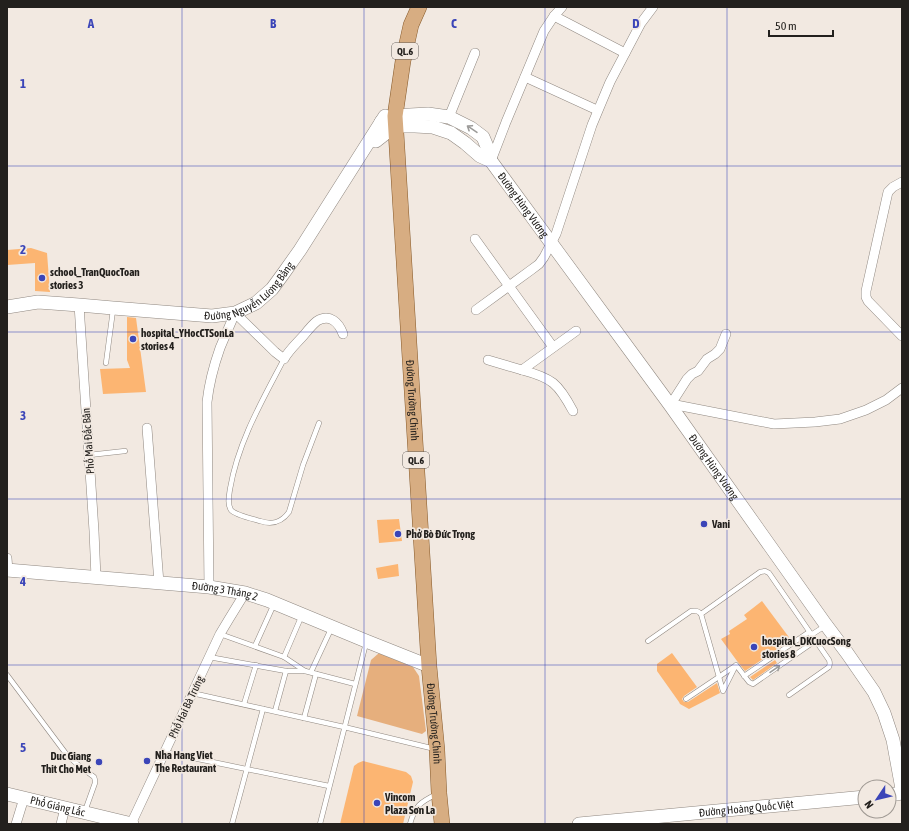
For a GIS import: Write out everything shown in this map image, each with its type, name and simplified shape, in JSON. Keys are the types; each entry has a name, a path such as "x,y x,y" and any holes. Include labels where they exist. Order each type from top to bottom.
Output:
{"main road":[{"name":"QL.6","path":"397,96 402,61 411,25 418,7"},
{"name":"Đường Trường Chinh","path":"397,96 395,121 397,156 429,666 442,824"}],"street":[{"path":"491,161 544,31 562,7"},
{"path":"476,310 532,270 544,257 556,234 597,110 641,23 653,7"},
{"path":"554,16 625,53"},
{"path":"449,117 475,53"},
{"path":"525,77 597,110"},
{"name":"Đường Nguyễn Lương Bằng","path":"7,307 38,302 212,316 236,313 256,303 272,289 284,274 372,142 381,122 397,96"},
{"name":"Đường Hùng Vương","path":"395,121 428,114 449,117 471,128 483,137 488,148 491,161 671,404 874,692 884,713 893,740 902,789"},
{"path":"381,122 395,121"},
{"path":"372,142 395,121"},
{"name":"Đường Hùng Vương","path":"395,121 415,126 433,127 450,133 480,156 491,161"},
{"path":"372,142 382,142 397,156"},
{"path":"902,182 888,192 866,297 868,301 902,336"},
{"path":"475,239 554,347"},
{"name":"Phố Mai Đắc Bân","path":"79,305 96,578"},
{"path":"209,587 207,402 209,384 220,347 236,313 284,360 291,348 317,321 326,318 335,321 339,325 343,334"},
{"path":"522,370 576,331"},
{"path":"726,334 720,349 707,359 698,371 687,379 671,404 774,424 815,422 840,419 866,410 886,400 902,388"},
{"path":"488,360 535,373 549,379 565,395 573,411"},
{"path":"147,428 159,583"},
{"name":"Đường 3 Tháng 2","path":"7,566 96,578 209,587 245,593 274,603 366,642 429,666"},
{"name":"Phố Hai Bà Trưng","path":"131,824 220,634 245,593"},
{"name":"Phố Giảng Lắc","path":"7,794 84,813 108,821 131,824"},
{"path":"16,824 24,798"},
{"name":"Đường Hoàng Quốc Việt","path":"579,824 857,798"},
{"path":"61,824 65,808"}],"lane":[{"path":"106,363 113,308"},
{"path":"284,360 249,427 236,460 228,502 229,507 234,512 270,523 277,522 286,516 289,512 303,465 319,423"},
{"path":"89,455 125,450"},
{"path":"701,614 760,572 765,571 769,573 828,660 830,666 789,696"},
{"path":"255,646 274,603"},
{"path":"648,642 691,611 695,610 701,614 723,691 736,665"},
{"path":"284,657 302,615"},
{"path":"744,676 826,625"},
{"path":"304,718 313,673 332,627"},
{"path":"220,634 284,657 305,671"},
{"path":"736,665 750,684 754,683 815,641"},
{"path":"320,824 366,642"},
{"path":"210,657 286,671 305,671 355,684"},
{"path":"244,704 256,665"},
{"path":"686,699 736,665"},
{"path":"275,711 286,671"},
{"path":"7,675 67,755 94,777 95,783 84,813"},
{"path":"192,693 344,727 436,750"},
{"path":"232,824 263,709"},
{"path":"164,752 329,786"},
{"path":"410,824 414,811 419,804 425,799 439,793"}],"shaded area":[{"path":"379,653 413,667 419,676 426,731 422,734 357,716 371,660"}],"building":[{"name":"school_TranQuocToan stories 3","path":"31,248 47,253 50,292 35,291 35,263 7,265 7,250"},
{"name":"hospital_YHocCTSonLa stories 4","path":"127,317 136,318 146,392 103,394 100,369 130,368 127,360"},
{"path":"399,519 402,541 379,543 377,520"},
{"path":"398,564 399,576 378,579 376,568"},
{"name":"hospital_DKCuocSong stories 8","path":"762,601 791,640 745,671 721,639 730,634 729,631 747,619 744,615"},
{"path":"672,653 697,687 684,696 682,699 684,702 688,702 717,683 720,693 689,709 680,704 657,671 657,664"},
{"path":"775,660 777,663 753,680 750,677"},
{"name":"Vincom Plaza Sơn La","path":"363,761 406,772 411,776 413,782 403,824 340,824 354,766"}],"place":[{"name":"school_TranQuocToan stories 3","path":"42,278"},
{"name":"hospital_YHocCTSonLa stories 4","path":"133,339"},
{"name":"Vani","path":"704,524"},
{"name":"Phở Bò Đức Trọng","path":"398,534"},
{"name":"hospital_DKCuocSong stories 8","path":"754,647"},
{"name":"Nha Hang Viet The Restaurant","path":"147,761"},
{"name":"Duc Giang Thit Cho Met","path":"99,762"},
{"name":"Vincom Plaza Sơn La","path":"377,803"}]}
